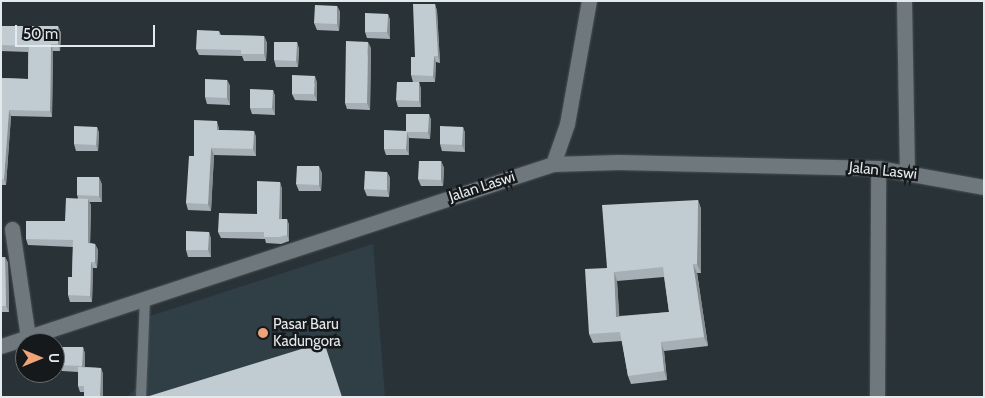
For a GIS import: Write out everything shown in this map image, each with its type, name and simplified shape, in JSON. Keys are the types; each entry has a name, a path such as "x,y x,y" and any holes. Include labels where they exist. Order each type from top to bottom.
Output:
{"street":[{"path":"553,164 567,124 589,1"},
{"path":"904,1 907,172"},
{"name":"Jalan Laswi","path":"40,333 553,164 618,162 878,168 984,186"},
{"path":"877,397 878,168"},
{"path":"12,229 27,333"},
{"name":"Jalan Laswi","path":"1,346 15,341"}],"lane":[{"path":"141,397 145,298"}],"shaded area":[{"name":"Pasar Baru Kadungora","path":"373,244 385,397 127,397 142,382 147,317"}],"building":[{"path":"413,4 435,4 438,56 434,56 433,76 411,75 411,57 415,57"},
{"path":"315,5 337,6 337,24 314,23"},
{"path":"365,13 388,14 387,32 365,32"},
{"path":"1,26 58,26 58,44 51,44 50,111 9,110 4,179 1,179 1,78 28,79 29,46 1,45"},
{"path":"197,30 219,31 219,35 264,36 264,54 241,54 241,50 196,49"},
{"path":"346,41 368,42 367,103 345,103"},
{"path":"274,42 297,42 296,61 274,60"},
{"path":"292,75 315,76 314,94 292,94"},
{"path":"205,79 227,80 227,98 205,97"},
{"path":"397,82 419,82 419,101 396,100"},
{"path":"250,89 273,90 272,108 250,108"},
{"path":"406,114 429,114 428,132 407,132 406,149 384,149 384,130 406,131"},
{"path":"194,120 217,121 217,130 254,131 253,149 211,148 208,204 186,203 189,156 194,156"},
{"path":"74,126 97,127 96,145 74,144"},
{"path":"440,126 463,127 462,145 440,144"},
{"path":"419,161 441,161 441,180 418,179"},
{"path":"297,166 319,166 319,185 296,184"},
{"path":"365,171 387,172 387,190 364,189"},
{"path":"77,177 99,177 99,196 77,195"},
{"path":"257,181 280,182 279,219 287,219 287,235 264,237 264,232 218,232 219,213 257,214"},
{"path":"66,198 88,199 88,243 95,244 95,262 91,262 90,296 68,295 68,277 72,277 73,240 26,239 26,221 65,221"},
{"path":"698,200 697,264 693,264 704,337 661,342 664,371 628,376 620,332 589,334 585,269 607,268 602,205","holes":["663,267 669,312 616,317 614,272"]},
{"path":"186,231 209,232 208,250 186,250"},
{"path":"1,257 5,257 6,306 1,306"},
{"path":"324,342 342,397 146,397"},
{"path":"65,347 83,347 82,366 65,365"},
{"path":"78,367 101,368 100,396 106,397 84,397 84,386 78,386"}],"place":[{"name":"Pasar Baru Kadungora","path":"263,333"}]}
